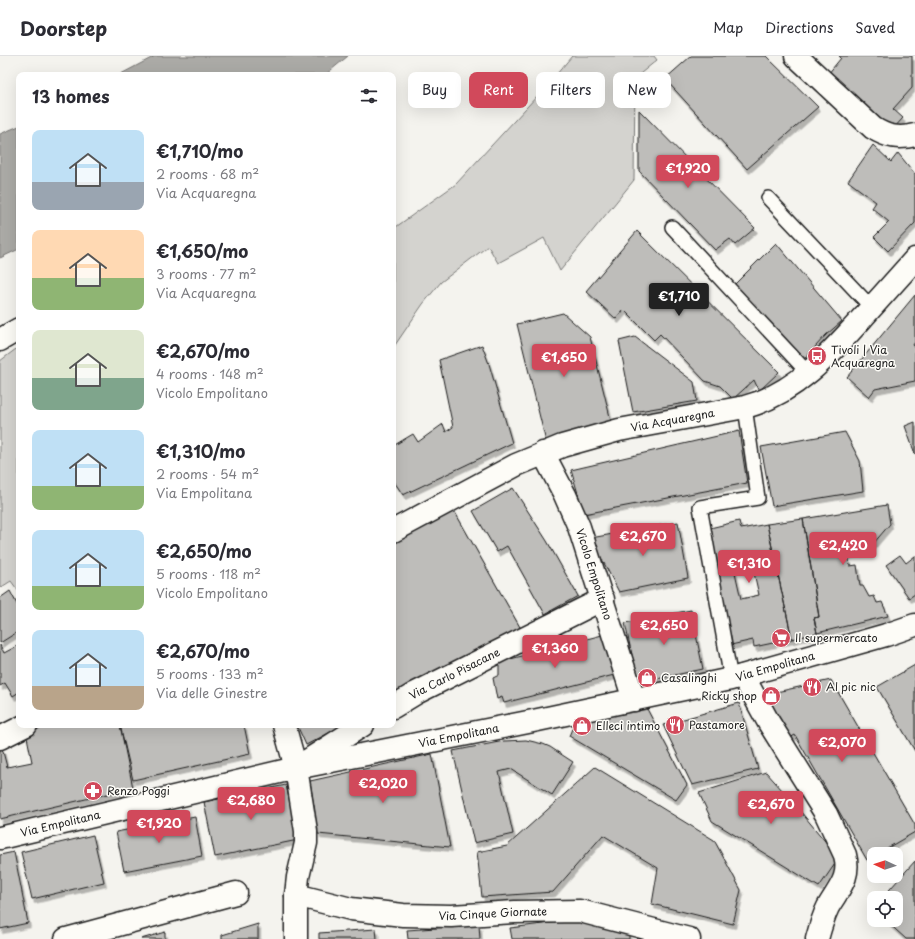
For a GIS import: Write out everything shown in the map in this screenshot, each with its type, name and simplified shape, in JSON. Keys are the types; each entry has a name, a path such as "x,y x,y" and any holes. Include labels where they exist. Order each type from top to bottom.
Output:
{"street":[{"path":"796,56 880,133 894,137 915,135"},
{"name":"Via Acquaregna","path":"396,528 516,465 543,453 619,430 745,407 774,397 825,359 915,259"},
{"path":"0,340 16,331"},
{"name":"Vicolo Empolitano","path":"543,453 574,516 603,599 634,700"},
{"name":"Via Carlo Pisacane","path":"396,705 416,693 603,599"},
{"name":"Via Empolitana","path":"0,838 296,768 634,700 737,677 886,635 915,625"},
{"path":"737,677 769,723 826,814 845,855 847,862 845,874 839,892 829,905 825,914 817,939"},
{"path":"0,738 20,728"},
{"path":"285,728 296,768 306,831 306,843 298,877 296,895 296,939"},
{"path":"296,768 358,728"},
{"path":"66,939 236,893"},
{"name":"Via Cinque Giornate","path":"296,895 363,911 403,915 451,916 515,912 580,911 688,939"}],"lane":[{"path":"768,198 872,308"},
{"path":"672,227 808,373"},
{"path":"737,677 700,507 758,498 745,407"}],"shaded area":[{"path":"155,56 348,56 329,72 125,72"},
{"path":"572,56 654,56 657,60 642,72 613,72 613,108 635,108 634,180 560,271 544,238 498,263 488,246 441,282 423,304 396,344 396,227 456,184 526,108 528,108 528,106 536,97 536,108 605,108 605,72 558,72"},
{"path":"16,127 16,250 0,258 0,134"},
{"path":"16,349 16,588 11,581 0,588 0,361"}],"building":[{"path":"691,56 766,56 818,107 747,169 671,86 671,74"},
{"path":"839,56 912,56 912,88 893,109 903,118 892,130 828,74 841,58"},
{"path":"639,110 755,228 735,245 730,239 715,250 639,171"},
{"path":"873,145 891,162 898,153 915,174 915,223 888,251 874,237 889,222 872,208 876,202 848,181"},
{"path":"637,231 779,372 759,391 754,380 733,399 720,386 705,381 660,334 654,340 624,310 616,319 586,291"},
{"path":"776,243 842,321 826,335 804,359 733,286"},
{"path":"915,295 915,342 913,345 915,347 915,381 875,389 869,397 847,377"},
{"path":"563,313 590,337 613,429 546,442 517,324"},
{"path":"635,337 694,382 697,401 633,412 619,341"},
{"path":"482,345 512,443 403,495 396,484 396,444 413,434 418,442 443,424 446,432 453,427 439,360"},
{"path":"915,422 915,454 905,426"},
{"path":"739,431 747,483 584,514 571,470"},
{"path":"845,432 860,461 863,491 772,506 761,447"},
{"path":"513,488 547,541 578,596 545,614 507,546 497,552 473,511"},
{"path":"887,505 890,524 867,551 842,555 843,560 849,559 850,566 857,565 860,586 863,586 869,597 874,596 877,603 882,602 888,616 817,633 814,618 819,617 803,519"},
{"path":"452,507 521,629 396,696 396,537"},
{"path":"803,519 819,617 814,618 817,633 792,639 767,524"},
{"path":"739,521 741,529 767,524 792,639 754,647 753,640 731,645 706,529","holes":["752,564 759,595 741,599 734,568"]},
{"path":"678,522 688,578 619,592 591,538"},
{"path":"900,555 906,563 915,556 915,594 909,598 886,565"},
{"path":"10,591 16,602 16,633 0,643 0,598"},
{"path":"691,610 703,669 638,683 625,623"},
{"path":"606,634 618,674 504,703 502,697 497,699 493,678 499,675 499,662"},
{"path":"0,645 4,653 16,647 16,694 13,696 5,683 0,686"},
{"path":"915,665 915,751 877,687"},
{"path":"831,680 915,825 915,832 889,847 867,847 867,860 795,735 783,742 758,696"},
{"path":"739,703 758,769 692,785 663,725"},
{"path":"646,707 687,785 676,800 569,736 574,724"},
{"path":"40,728 121,728 133,788 0,819 0,749 2,748 7,767 32,762 27,737"},
{"path":"121,728 245,728 250,754 133,780"},
{"path":"298,728 338,728 306,745"},
{"path":"526,740 550,747 573,762 552,795 511,769 499,772 513,834 474,843 453,751 504,741"},
{"path":"432,754 450,847 318,834 310,781"},
{"path":"595,767 714,840 741,890 733,924 652,904 658,868 603,835 553,892 482,897 477,852 507,846"},
{"path":"766,772 839,858 819,887 712,821 699,793"},
{"path":"286,785 298,840 215,857 204,802"},
{"path":"195,817 202,856 124,871 116,832"},
{"path":"93,835 104,882 32,899 21,852"},
{"path":"14,852 28,923 0,929 0,855"},
{"path":"915,861 915,939 906,939 893,927 903,927 903,891 888,891 895,883 903,883 903,874"},
{"path":"576,920 629,934 629,939 512,939 510,928"},
{"path":"258,924 258,939 222,939 222,935"},
{"path":"479,925 480,939 408,939 407,930"},
{"path":"376,929 377,939 319,939 319,933"},
{"path":"165,932 165,939 141,939"}],"place":[{"name":"Tivoli | Via Acquaregna","path":"817,356"},
{"name":"Il supermercato","path":"781,638"},
{"name":"Casalinghi","path":"647,678"},
{"name":"Al pic nic","path":"812,687"},
{"name":"Ricky shop","path":"771,696"},
{"name":"Pastamore","path":"675,725"},
{"name":"Elleci intimo","path":"582,726"},
{"name":"Renzo Poggi","path":"93,791"}]}
